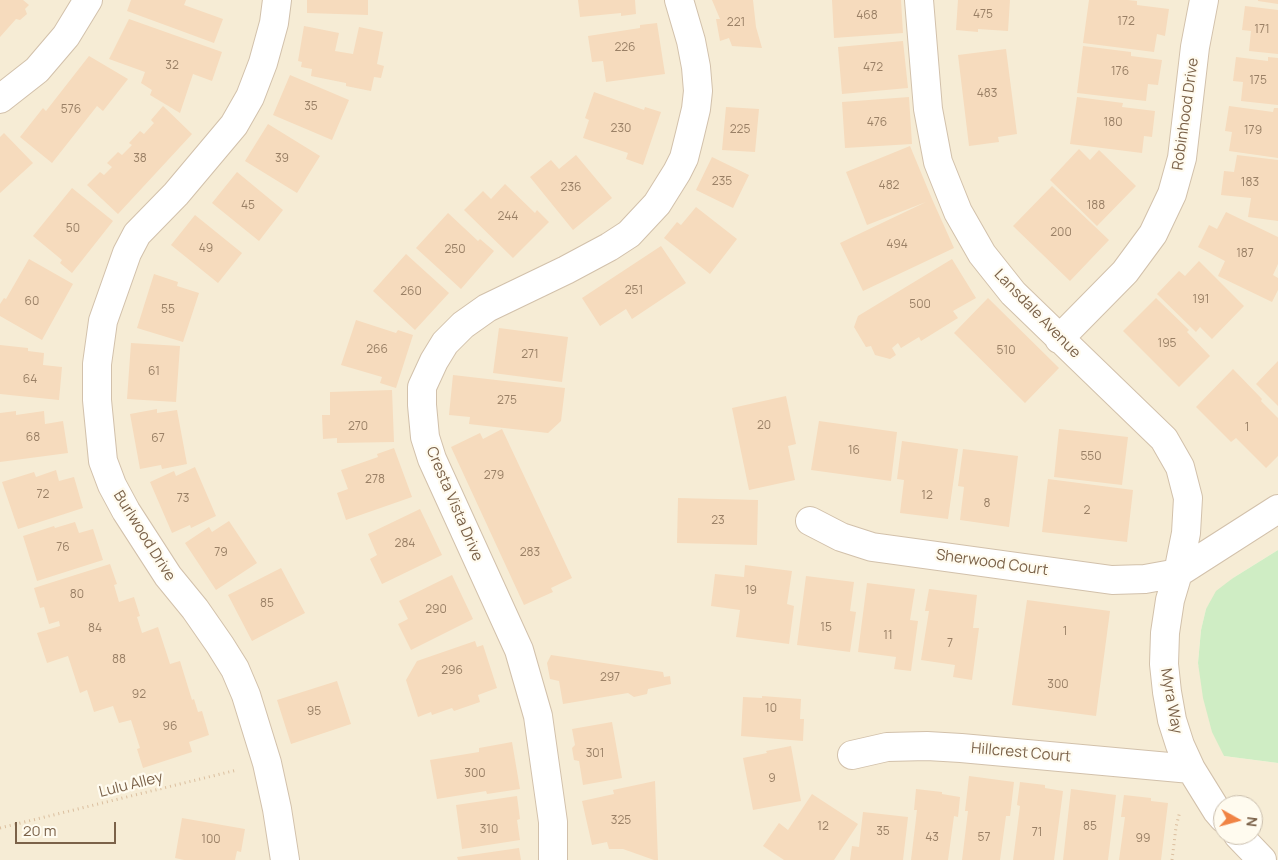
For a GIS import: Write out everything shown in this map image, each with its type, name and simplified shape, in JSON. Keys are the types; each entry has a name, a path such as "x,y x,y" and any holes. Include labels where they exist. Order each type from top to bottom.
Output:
{"street":[{"path":"0,99 37,70 66,36 88,0"},
{"name":"Burlwood Drive","path":"277,0 274,23 263,64 250,98 234,125 176,194 137,234 127,253 103,321 97,364 97,400 103,461 112,486 168,576 195,609 220,645 246,695 267,763 285,860"},
{"name":"Cresta Vista Drive","path":"553,860 554,822 538,716 519,650 432,459 425,437 422,387 445,343 464,325 487,308 566,270 629,234 657,204 669,186 684,158 696,109 698,91 691,41 679,0"},
{"name":"Lansdale Avenue","path":"918,0 928,110 938,162 958,212 982,254 1013,293 1164,439 1180,467 1188,498 1186,532 1178,573"},
{"name":"Robinhood Drive","path":"1059,339 1125,272 1153,234 1172,194 1182,158 1204,0"},
{"path":"1178,573 1278,508"},
{"name":"Sherwood Court","path":"810,521 841,537 872,547 892,550 1112,580 1145,580 1178,573"},
{"name":"Myra Way","path":"1178,573 1170,600 1165,633 1164,664 1167,692 1172,720 1180,745 1191,770 1213,804"},
{"name":"Hillcrest Court","path":"852,755 887,747 927,746 1191,770"},
{"path":"1248,845 1262,860"}],"path":[{"name":"Lulu Alley","path":"0,828 267,763"}],"shaded area":[{"path":"0,0 1278,0 1278,550 1233,578 1206,609 1201,630 1198,663 1224,756 1278,763 1278,860 0,860"}],"green space":[{"path":"1278,550 1278,763 1224,756 1212,732 1203,698 1198,663 1201,630 1206,609 1216,591"}],"building":[{"path":"0,0 23,0 29,5 25,9 27,14 20,20 16,19 0,37"},
{"path":"131,0 186,0 184,5 223,19 214,43 127,11"},
{"path":"307,0 368,0 368,15 307,13"},
{"path":"578,0 635,0 636,14 621,16 621,13 580,17"},
{"path":"712,0 753,0 756,27 762,48 732,46 729,38 720,41 716,19 720,19"},
{"path":"832,0 901,0 903,33 834,38"},
{"path":"958,0 1010,0 1008,31 978,29 978,32 956,30"},
{"path":"1089,0 1137,1 1137,5 1169,9 1165,36 1157,34 1154,52 1083,43"},
{"path":"1278,0 1278,4 1258,1"},
{"path":"1245,6 1278,10 1278,54 1249,51 1251,31 1242,30"},
{"path":"129,19 222,52 212,81 193,74 180,113 150,95 152,90 141,83 145,72 109,59"},
{"path":"657,23 665,74 606,82 603,61 592,62 588,36 640,28 640,25"},
{"path":"304,26 339,33 335,51 353,54 359,27 383,32 377,64 384,66 381,78 374,77 371,91 346,86 346,83 311,76 312,69 301,67 302,62 298,61"},
{"path":"903,41 908,88 842,94 838,47"},
{"path":"1083,46 1131,52 1131,56 1162,60 1158,85 1148,84 1146,101 1077,93"},
{"path":"1006,49 1017,134 998,137 999,142 969,146 958,55"},
{"path":"89,56 128,79 103,111 97,106 52,163 20,137 43,108 46,111"},
{"path":"1236,57 1268,61 1268,57 1278,58 1278,105 1241,101 1243,82 1233,81"},
{"path":"290,75 349,100 332,140 273,115"},
{"path":"594,92 644,110 645,107 661,112 643,165 626,159 628,153 583,138 589,120 585,118"},
{"path":"909,97 912,144 845,148 842,102"},
{"path":"1077,97 1123,103 1122,107 1155,111 1152,137 1144,136 1142,153 1070,144"},
{"path":"163,106 192,134 118,214 87,185 100,172 104,175 112,167 107,163 118,152 122,155 132,145 129,143 140,131 144,134 154,123 151,120"},
{"path":"1229,106 1273,112 1274,108 1278,108 1278,158 1229,151 1232,132 1225,131"},
{"path":"726,107 759,109 755,152 722,150"},
{"path":"268,124 320,156 297,193 245,161"},
{"path":"4,133 33,163 0,193 0,137"},
{"path":"910,146 954,248 863,291 840,243 926,202 867,225 846,172"},
{"path":"1079,149 1090,160 1099,150 1136,186 1097,226 1050,180"},
{"path":"576,155 612,198 573,230 530,177 551,160 559,169"},
{"path":"1237,155 1278,160 1278,221 1248,217 1251,198 1221,195 1224,171 1234,172"},
{"path":"712,157 749,175 733,208 696,190"},
{"path":"237,172 283,210 259,241 212,203"},
{"path":"505,184 535,213 537,210 549,222 513,258 464,210 483,191 491,199"},
{"path":"1052,186 1109,240 1070,281 1013,226"},
{"path":"72,188 113,221 72,273 60,263 62,260 33,236"},
{"path":"696,207 737,239 710,274 664,238 677,222 681,225"},
{"path":"1226,212 1278,237 1278,264 1273,275 1278,278 1278,290 1272,302 1218,276 1225,261 1198,247 1209,225 1217,229"},
{"path":"448,213 478,241 480,239 494,251 461,289 416,248"},
{"path":"195,215 242,253 218,283 171,245"},
{"path":"661,246 686,283 632,319 626,309 600,326 582,298"},
{"path":"406,254 449,293 415,330 373,291"},
{"path":"29,259 73,284 42,340 0,316 0,304 4,298 6,299"},
{"path":"952,259 976,298 953,311 958,318 921,341 919,337 901,348 898,343 892,348 896,355 890,359 875,355 871,346 866,347 854,327 858,316"},
{"path":"1199,261 1244,306 1212,339 1200,327 1196,332 1157,294 1179,271 1185,276"},
{"path":"154,274 178,282 177,286 199,293 183,342 137,328"},
{"path":"988,298 1059,368 1025,403 954,333"},
{"path":"1156,298 1189,330 1187,332 1210,356 1179,387 1123,331"},
{"path":"356,320 396,333 398,330 413,335 396,388 380,383 382,377 341,365"},
{"path":"499,328 568,337 562,382 493,373"},
{"path":"131,343 180,346 176,402 127,399"},
{"path":"0,345 28,348 28,351 44,353 43,365 62,367 59,400 0,394"},
{"path":"1278,361 1278,406 1256,384"},
{"path":"1233,369 1278,418 1278,456 1266,468 1236,438 1231,442 1196,407"},
{"path":"453,375 565,388 561,421 548,433 469,424 470,417 449,415"},
{"path":"392,390 394,442 337,443 337,438 323,439 322,415 330,415 330,392"},
{"path":"786,396 796,444 788,446 795,480 749,490 732,408"},
{"path":"157,409 157,413 177,410 187,464 162,469 161,465 140,469 130,414"},
{"path":"16,411 16,415 44,411 45,424 63,421 68,453 0,462 0,413"},
{"path":"819,421 897,432 891,481 811,470"},
{"path":"502,429 572,578 551,588 553,592 524,605 451,447 480,433 483,439"},
{"path":"1059,429 1128,437 1122,485 1054,477"},
{"path":"902,441 958,449 948,519 900,513 904,480 897,479"},
{"path":"394,448 412,497 346,520 337,493 348,489 341,470 378,457 377,454"},
{"path":"963,449 1018,456 1009,527 960,520 964,487 958,486"},
{"path":"195,467 216,516 191,528 190,525 172,533 150,482 174,471 176,476"},
{"path":"56,470 59,481 74,477 83,508 18,529 2,482 34,472 36,477"},
{"path":"1048,479 1133,490 1127,542 1042,532"},
{"path":"678,498 758,500 757,545 677,543"},
{"path":"420,509 442,555 382,584 370,559 377,555 368,534"},
{"path":"229,521 257,563 216,590 185,543 209,527 212,532"},
{"path":"75,522 79,533 93,529 103,560 37,581 23,536 54,526 55,528"},
{"path":"110,564 117,584 114,585 119,602 134,597 140,616 137,617 142,633 158,627 170,664 180,661 192,700 194,699 198,712 202,711 209,735 189,742 192,752 143,768 137,749 140,748 131,720 119,723 113,706 94,712 87,690 80,693 68,656 47,663 37,633 60,626 59,621 49,624 44,607 40,608 34,588"},
{"path":"745,565 792,571 787,604 794,606 789,644 736,637 740,610 711,606 715,574 744,577"},
{"path":"281,568 305,613 252,641 228,595"},
{"path":"452,575 473,619 411,650 398,624 408,619 399,601"},
{"path":"806,576 854,582 850,611 856,612 850,652 797,645"},
{"path":"867,583 915,589 910,620 918,621 911,671 894,669 896,657 858,652"},
{"path":"929,589 977,595 973,628 979,628 972,680 953,677 955,665 921,660 929,611 925,611"},
{"path":"1027,600 1110,611 1096,716 1012,705"},
{"path":"475,641 477,647 483,645 497,688 478,695 480,702 454,711 452,708 432,715 431,712 418,717 406,680 417,661"},
{"path":"551,655 663,672 664,677 670,676 671,684 648,689 647,694 634,697 628,693 563,704 559,681 550,679 547,663"},
{"path":"337,681 351,724 291,744 277,700"},
{"path":"762,696 801,699 800,719 804,719 803,741 741,736 743,697 762,698"},
{"path":"612,722 622,778 583,785 579,761 574,760 572,748 575,745 572,729"},
{"path":"512,742 520,789 487,794 486,791 437,799 430,760 479,752 479,748"},
{"path":"791,746 801,801 753,810 743,758"},
{"path":"969,776 1014,782 1010,816 1006,816 1000,860 962,860 968,811 965,811"},
{"path":"655,781 658,860 623,849 609,849 607,842 592,845 582,801 614,794 613,790"},
{"path":"1020,782 1045,785 1045,788 1063,791 1054,860 1013,860 1020,806 1017,805"},
{"path":"916,789 942,792 942,794 960,797 958,817 954,816 948,860 911,860 917,810 914,810"},
{"path":"1071,789 1116,795 1108,860 1063,860"},
{"path":"812,794 858,824 834,860 784,860 763,846 779,823 788,830"},
{"path":"1124,795 1151,798 1151,801 1168,803 1161,860 1119,860 1125,817 1121,817"},
{"path":"517,796 520,819 517,820 520,840 462,849 456,805"},
{"path":"863,812 908,817 903,860 850,860 852,846 859,847"},
{"path":"182,818 245,829 241,852 237,851 235,860 184,860 175,858"},
{"path":"519,848 521,860 458,860 457,857"}]}
